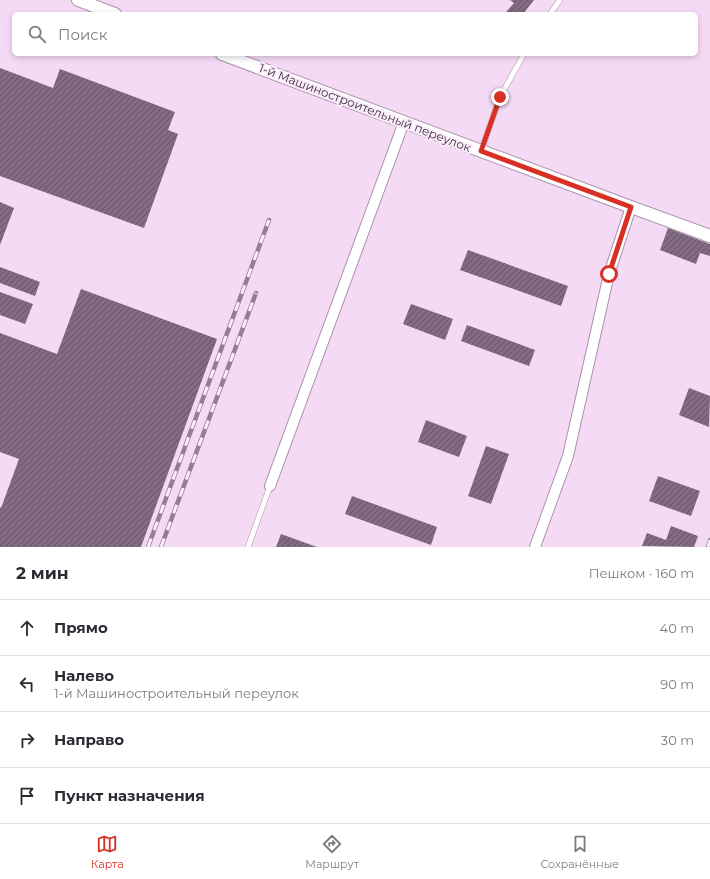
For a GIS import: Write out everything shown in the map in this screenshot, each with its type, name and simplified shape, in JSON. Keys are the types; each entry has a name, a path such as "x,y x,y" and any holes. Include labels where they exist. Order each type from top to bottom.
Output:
{"street":[{"path":"85,1 110,12"},
{"name":"1-й Машиностроительный переулок","path":"227,56 710,236"},
{"path":"270,486 404,122"},
{"path":"534,547 568,456 609,274 631,207"}],"lane":[{"path":"551,12 560,0"},
{"path":"481,151 500,97 523,56"},
{"path":"248,547 270,486"}],"building":[{"path":"510,0 534,0 525,12 506,12 514,3"},
{"path":"0,68 53,88 60,69 175,112 168,130 178,134 144,228 0,176"},
{"path":"0,202 14,208 0,245"},
{"path":"668,228 710,244 710,256 700,253 696,264 660,250"},
{"path":"468,250 568,286 561,306 460,270"},
{"path":"0,267 40,282 35,296 0,283"},
{"path":"81,289 217,339 141,547 0,547 0,507 1,508 19,459 0,452 0,333 57,354"},
{"path":"0,292 33,304 25,324 0,315"},
{"path":"411,304 453,319 445,340 403,324"},
{"path":"467,325 535,350 529,366 461,341"},
{"path":"689,388 710,396 709,427 679,415"},
{"path":"426,420 467,436 459,457 418,442"},
{"path":"486,446 509,454 491,504 468,496"},
{"path":"658,476 700,491 691,516 649,501"},
{"path":"352,496 437,527 431,545 345,514"},
{"path":"671,526 698,536 694,547 642,546 647,533 666,540"},
{"path":"281,534 317,547 276,547"}],"railway":[{"path":"148,547 269,220"},
{"path":"161,547 256,293"},
{"path":"708,547 710,540"}],"route":[{"path":"500,97 481,151 631,207 609,274"}]}
